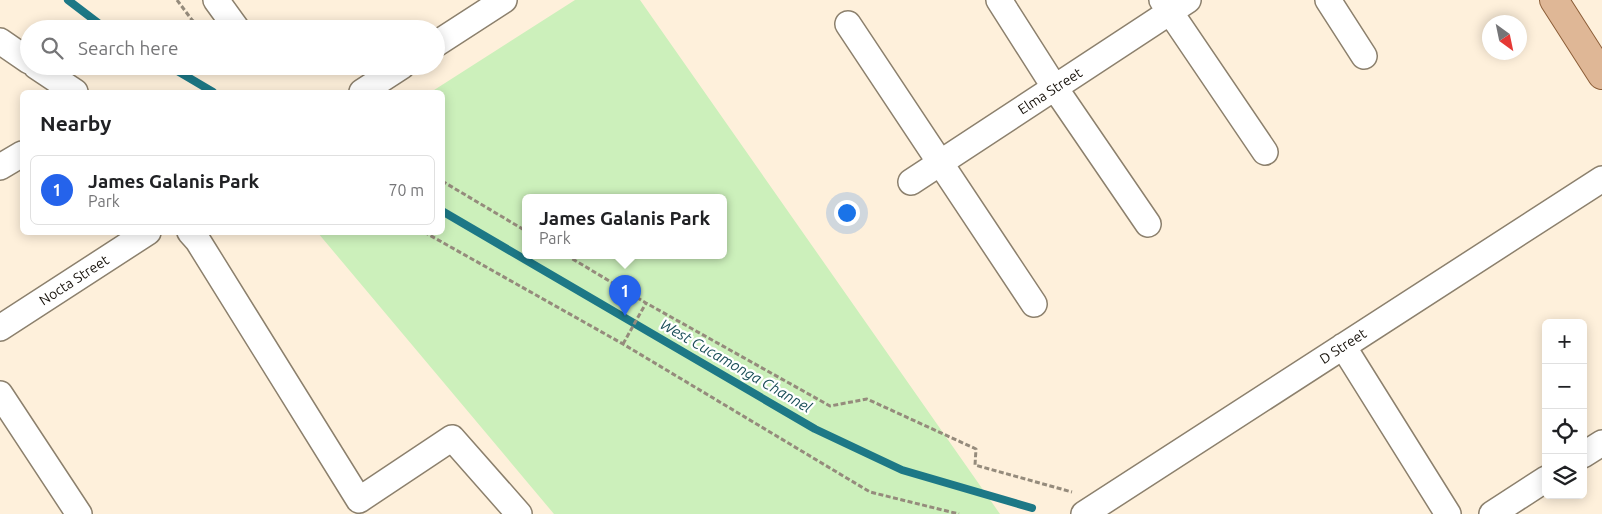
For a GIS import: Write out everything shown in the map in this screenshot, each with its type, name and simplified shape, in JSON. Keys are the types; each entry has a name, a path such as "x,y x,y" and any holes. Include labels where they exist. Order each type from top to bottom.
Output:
{"main road":[{"path":"1554,0 1602,75"}],"street":[{"path":"216,0 230,20"},
{"path":"445,38 504,0"},
{"path":"998,0 1055,88 1148,224"},
{"path":"1328,0 1364,56"},
{"path":"1174,4 1264,152"},
{"name":"Elma Street","path":"911,182 1055,88 1174,4"},
{"path":"848,24 1034,304"},
{"path":"0,41 20,55"},
{"path":"50,75 72,90"},
{"path":"365,90 388,75"},
{"path":"0,167 20,155"},
{"name":"D Street","path":"1084,514 1602,179"},
{"name":"Nocta Street","path":"0,328 143,235"},
{"path":"193,235 359,500 452,438 519,514"},
{"path":"1343,346 1448,514"},
{"path":"0,394 79,514"},
{"path":"1584,454 1602,442"},
{"path":"1492,514 1542,482"}],"path":[{"path":"178,0 192,20"},
{"path":"445,183 522,229"},
{"path":"429,235 623,344 870,492 959,514"},
{"path":"573,259 830,406 867,398 976,448 975,465 1072,492"},
{"path":"623,344 646,302"}],"green space":[{"path":"575,0 640,0 1000,514 554,514 320,235 445,235 445,90 434,90"}],"waterway":[{"name":"West Cucamonga Channel","path":"68,0 94,20"},
{"name":"West Cucamonga Channel","path":"184,75 210,90"},
{"name":"West Cucamonga Channel","path":"445,213 522,258"},
{"name":"West Cucamonga Channel","path":"524,259 815,429 902,470 1032,508"}],"place":[{"name":"James Galanis Park","path":"625,316"}]}
